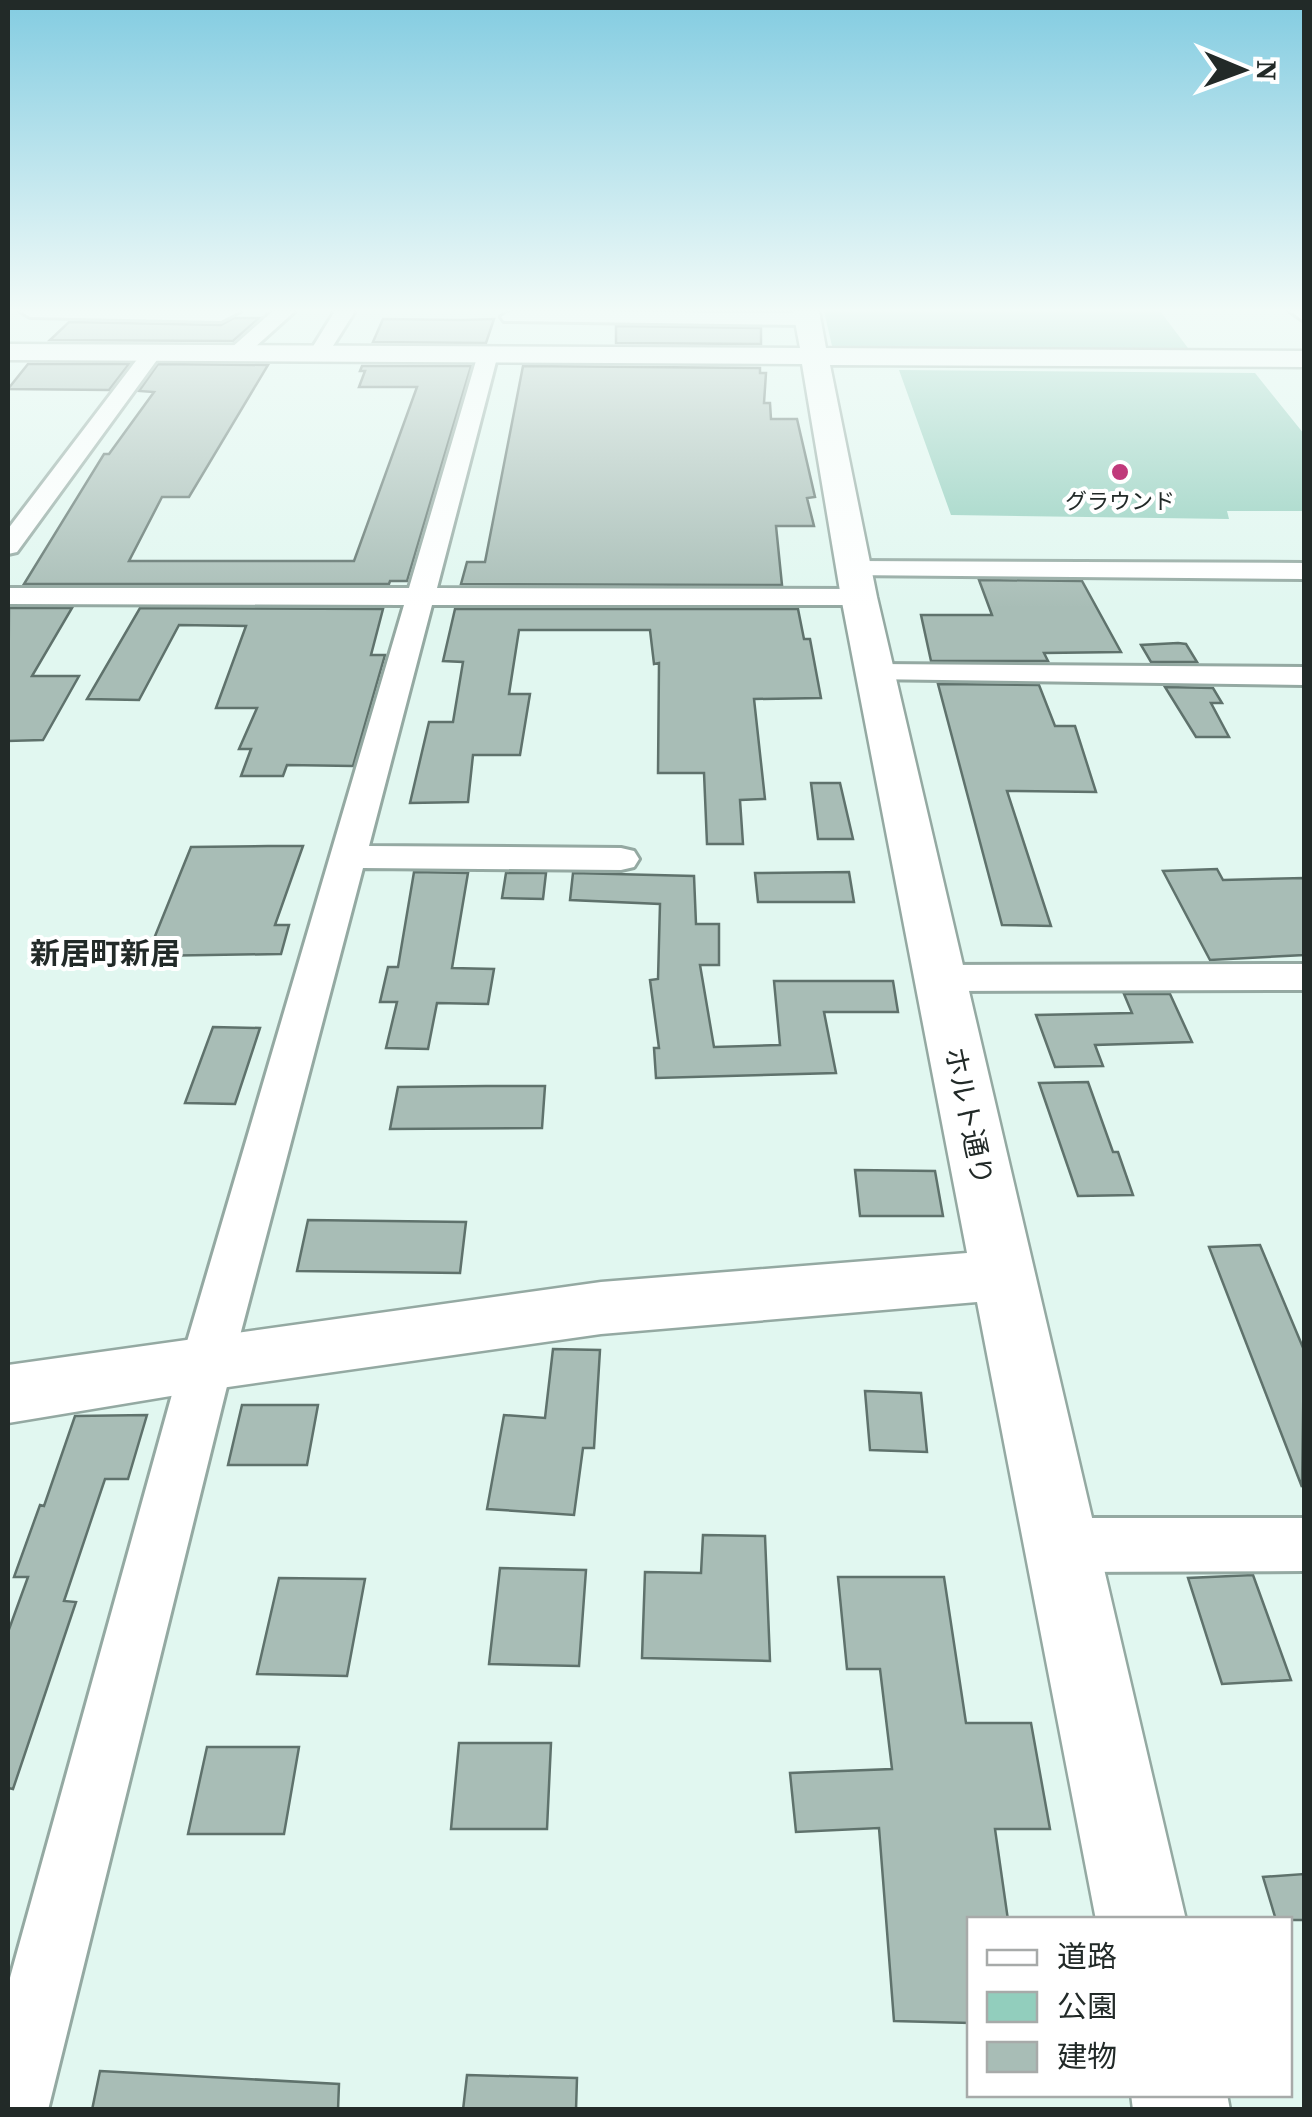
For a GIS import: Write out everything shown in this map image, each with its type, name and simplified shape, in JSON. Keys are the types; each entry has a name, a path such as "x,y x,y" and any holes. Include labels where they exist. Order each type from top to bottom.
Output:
{"street":[{"path":"8,546 110,410"},
{"path":"10,2110 207,1362 479,410"},
{"name":"ホルト通り","path":"824,410 939,978 1140,1917"},
{"path":"8,596 423,598 1304,570"},
{"path":"877,673 1304,676"},
{"path":"350,858 621,859"},
{"path":"939,978 1304,977"},
{"path":"8,1394 207,1362 601,1308 1002,1275"},
{"path":"1060,1545 1304,1545"}],"green space":[{"name":"グラウンド","path":"913,410 1285,410 1304,434 1304,511 1227,511 1229,519 951,515"}],"building":[{"path":"141,410 241,410 189,497 162,497 129,561 354,561 409,410 458,410 407,581 389,584 24,584 104,454 109,454"},
{"path":"515,410 770,410 771,419 797,419 815,497 807,498 814,526 776,526 782,585 461,584 467,562 485,562"},
{"path":"979,580 1082,581 1121,652 1044,653 1048,661 931,661 921,615 992,615"},
{"path":"9,608 72,608 32,676 79,676 43,740 8,741"},
{"path":"140,608 383,609 371,655 385,655 353,766 287,765 283,776 241,776 251,749 239,749 257,708 216,708 246,626 179,625 139,700 87,699"},
{"path":"455,609 798,609 804,639 810,639 821,698 754,699 765,799 740,800 743,844 707,844 704,773 658,773 659,663 654,664 650,630 519,630 509,694 530,694 520,755 473,755 468,802 410,803 429,722 453,722 463,662 443,661"},
{"path":"1186,644 1197,662 1151,662 1141,645"},
{"path":"938,684 1039,685 1055,726 1075,726 1096,792 1007,791 1051,926 1002,925"},
{"path":"1165,687 1213,688 1222,703 1211,703 1229,737 1196,737"},
{"path":"811,783 840,783 853,839 818,839"},
{"path":"303,846 275,925 289,925 281,954 147,956 191,847"},
{"path":"1217,869 1223,880 1304,878 1304,955 1210,960 1163,871"},
{"path":"414,872 468,873 452,968 494,969 488,1004 437,1003 428,1049 386,1048 397,1002 380,1002 388,967 398,967"},
{"path":"849,872 854,902 758,902 755,873"},
{"path":"506,873 546,873 543,899 502,898"},
{"path":"573,873 694,876 696,924 719,924 719,965 700,965 714,1047 780,1045 774,981 893,981 898,1012 824,1012 836,1073 656,1078 654,1048 659,1048 650,980 658,979 660,904 570,900"},
{"path":"1124,994 1170,994 1192,1042 1095,1045 1103,1066 1055,1067 1036,1015 1132,1013"},
{"path":"213,1027 260,1028 235,1104 185,1103"},
{"path":"1088,1082 1133,1195 1078,1196 1039,1083"},
{"path":"545,1086 542,1128 390,1129 398,1087"},
{"path":"855,1170 935,1171 943,1216 860,1216"},
{"path":"308,1220 466,1222 460,1273 297,1271"},
{"path":"1260,1245 1304,1350 1302,1487 1209,1247"},
{"path":"553,1349 600,1350 594,1448 583,1448 574,1515 487,1509 504,1415 545,1418"},
{"path":"865,1391 921,1393 927,1452 870,1450"},
{"path":"242,1405 318,1405 307,1465 228,1465"},
{"path":"147,1415 128,1479 105,1479 64,1601 76,1602 13,1789 8,1788 8,1632 28,1577 14,1577 40,1505 44,1506 75,1416"},
{"path":"703,1535 765,1536 770,1661 642,1658 645,1572 701,1573"},
{"path":"500,1568 586,1570 579,1666 489,1664"},
{"path":"1253,1575 1291,1680 1222,1684 1188,1578"},
{"path":"838,1577 944,1577 966,1723 1031,1723 1050,1829 995,1829 1008,1917 967,1917 967,2023 894,2021 879,1828 796,1832 790,1773 892,1769 880,1669 847,1669"},
{"path":"279,1578 365,1579 347,1676 257,1674"},
{"path":"459,1743 551,1743 547,1829 451,1829"},
{"path":"207,1747 299,1747 284,1834 188,1834"},
{"path":"1304,1874 1304,1920 1275,1917 1263,1877"},
{"path":"100,2071 339,2084 338,2110 92,2110"},
{"path":"467,2075 577,2078 576,2110 463,2110"}],"place":[{"name":"グラウンド","path":"1120,472"}],"district":[{"name":"新居町新居","path":"105,953"}]}
